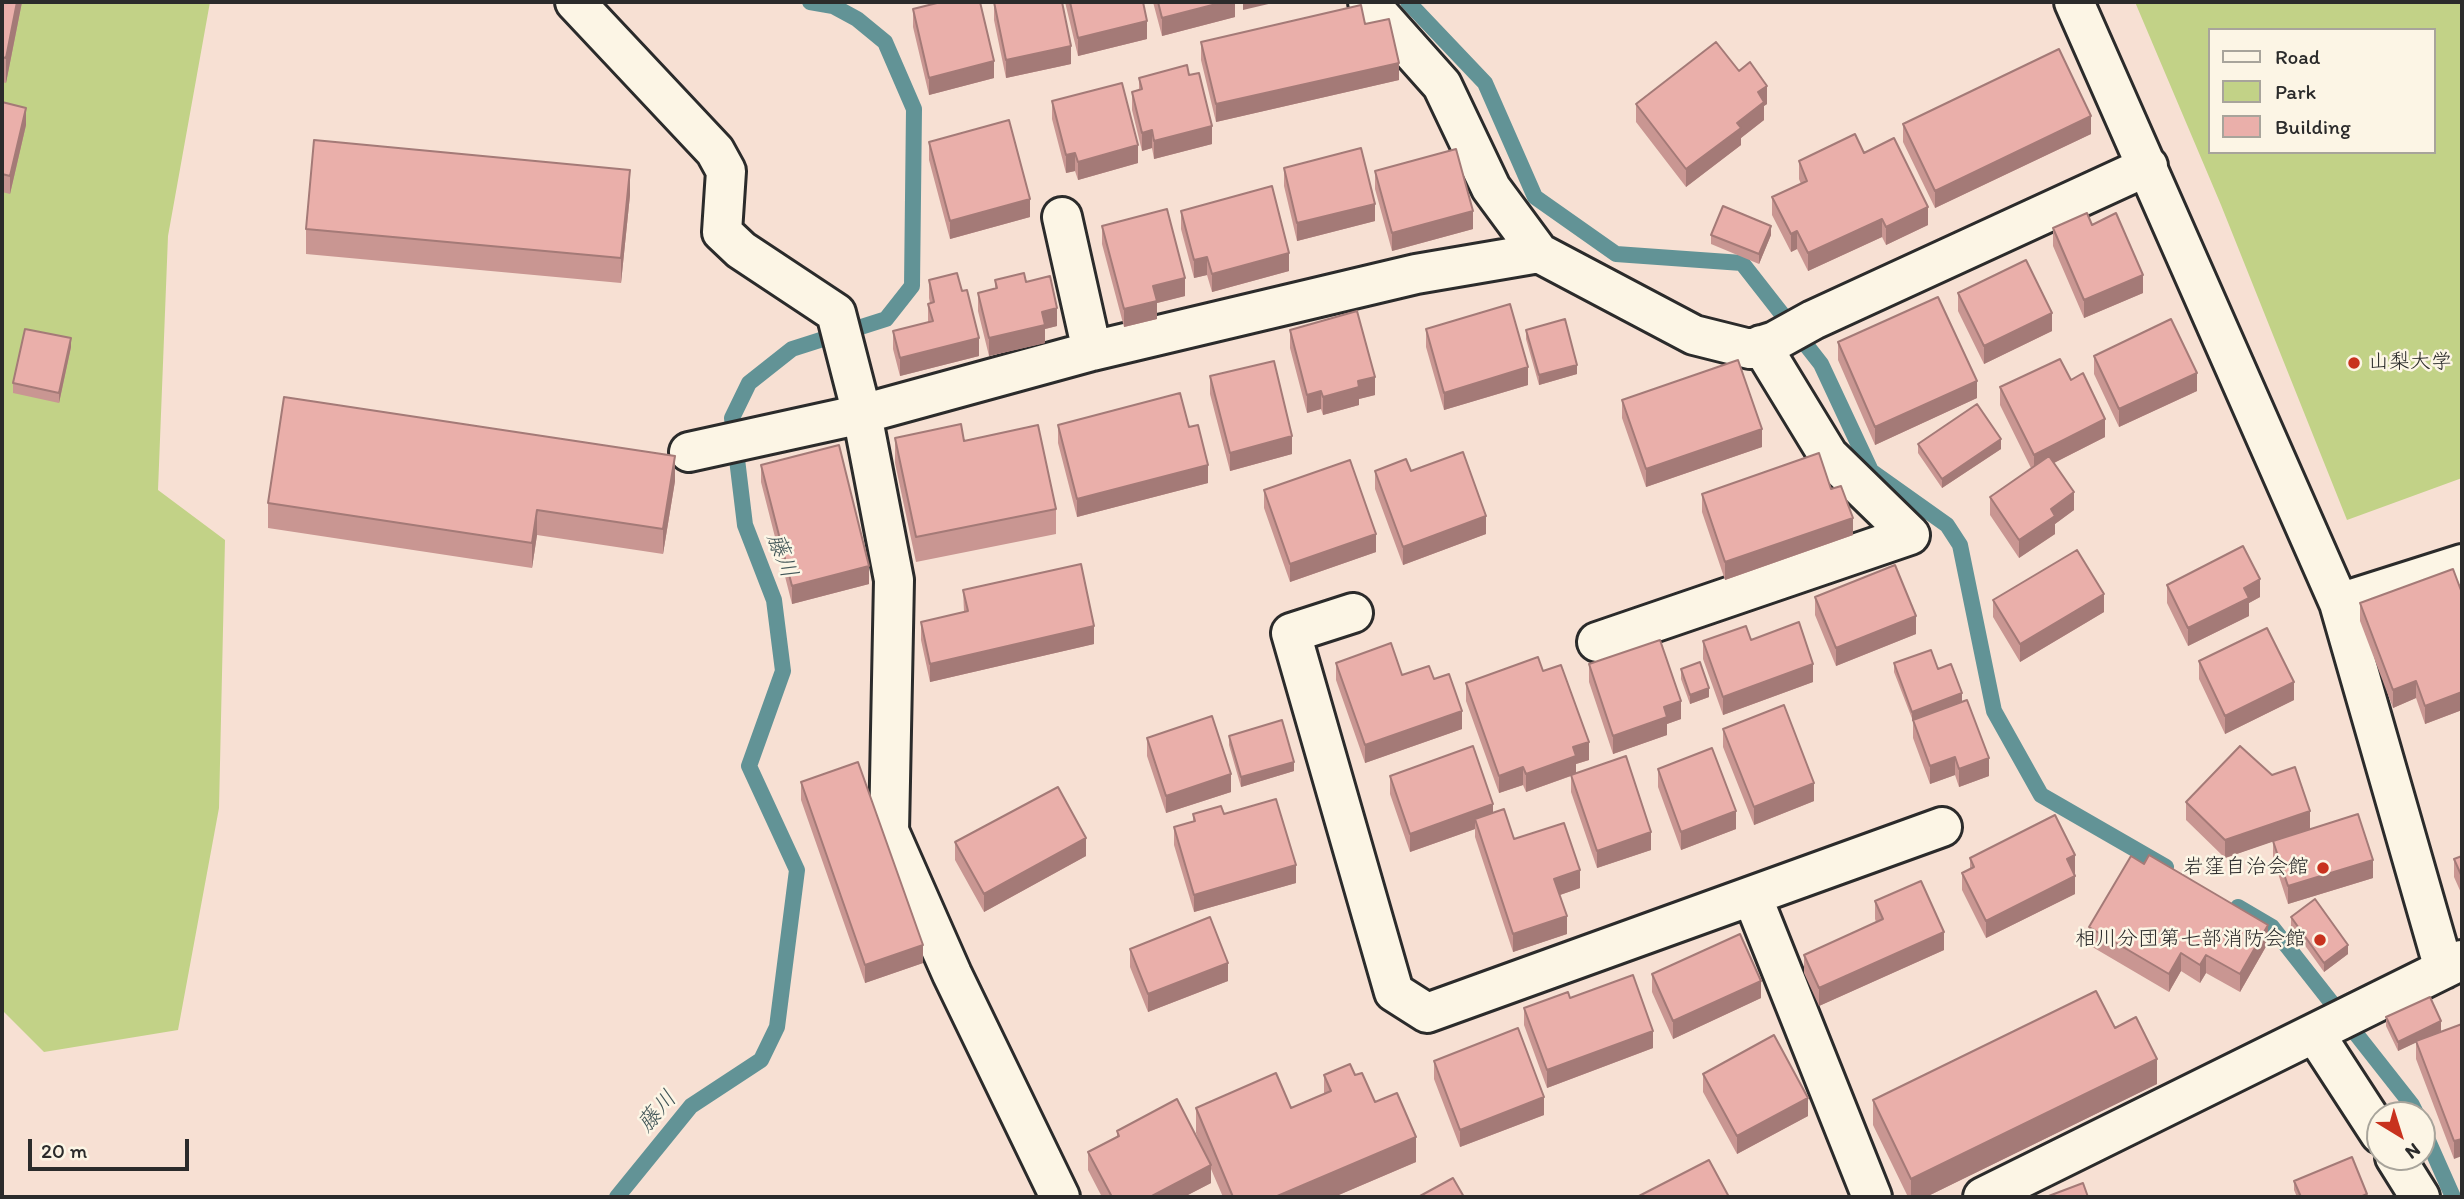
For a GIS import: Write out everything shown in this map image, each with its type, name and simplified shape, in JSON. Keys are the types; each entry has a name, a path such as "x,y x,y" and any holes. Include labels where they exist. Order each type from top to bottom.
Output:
{"street":[{"path":"575,2 716,151 726,171 722,232 741,250 836,313 862,414 894,580 889,831 952,974 1060,1197"},
{"path":"1368,2 1442,85 1491,188 1539,253 1694,335 1750,348 1768,343 2148,166"},
{"path":"1983,1197 2453,965 2339,603 2074,2"},
{"path":"1062,217 1092,351"},
{"path":"699,450 862,414 1092,351 1416,274 1539,253"},
{"path":"1597,642 1910,535 1828,455 1768,343"},
{"path":"2339,603 2462,564"},
{"path":"1353,613 1291,633 1394,992 1427,1013 1942,827"},
{"path":"1752,896 1872,1197"},
{"path":"2334,1024 2366,1101"},
{"path":"2404,1171 2420,1197"}],"green space":[{"path":"2,2 210,2 168,236 158,490 225,540 219,808 178,1030 44,1052 2,1010"},
{"name":"山梨大学","path":"2135,2 2462,2 2462,478 2347,520 2221,205"}],"building":[{"path":"2,2 17,2 6,58 2,57"},
{"path":"941,2 980,2 994,61 929,78 913,9"},
{"path":"994,2 1062,2 1071,46 1006,60"},
{"path":"1070,2 1143,2 1147,21 1078,38"},
{"path":"1158,2 1224,2 1162,18"},
{"path":"1361,5 1365,24 1389,19 1399,63 1216,104 1201,42"},
{"path":"1716,42 1739,71 1750,62 1767,86 1758,92 1764,102 1737,123 1741,128 1686,169 1636,104"},
{"path":"2059,49 2091,116 1935,191 1903,124"},
{"path":"1187,65 1189,75 1199,73 1212,126 1154,141 1152,130 1142,133 1132,92 1142,89 1139,78"},
{"path":"1122,83 1138,145 1078,162 1075,153 1066,155 1052,101"},
{"path":"2,102 26,108 10,176 2,174"},
{"path":"1009,120 1030,199 950,221 929,142"},
{"path":"1855,134 1864,153 1894,138 1928,207 1886,227 1882,219 1808,253 1797,231 1791,234 1772,197 1807,181 1799,161"},
{"path":"314,140 630,170 621,258 306,229"},
{"path":"1361,148 1375,204 1297,223 1284,168"},
{"path":"1456,149 1473,211 1392,233 1375,171"},
{"path":"1272,186 1289,253 1212,274 1207,257 1194,260 1181,211"},
{"path":"1723,206 1771,226 1759,254 1711,235"},
{"path":"1167,209 1185,278 1153,286 1157,301 1124,309 1102,226"},
{"path":"2087,213 2092,225 2116,213 2143,275 2084,300 2053,228"},
{"path":"2026,260 2052,313 1984,346 1958,293"},
{"path":"957,273 962,291 967,290 979,338 900,358 893,331 933,321 928,304 934,302 929,280"},
{"path":"1024,273 1026,282 1050,276 1057,308 1042,312 1045,325 989,338 978,293 997,288 995,280"},
{"path":"1938,297 1977,381 1875,427 1838,342"},
{"path":"1510,304 1528,367 1444,393 1426,329"},
{"path":"1357,311 1375,377 1358,381 1359,387 1323,397 1321,391 1307,395 1290,330"},
{"path":"1565,319 1577,365 1539,375 1526,330"},
{"path":"2171,319 2197,373 2119,409 2094,356"},
{"path":"25,329 71,338 59,393 13,383"},
{"path":"2060,359 2071,380 2083,373 2105,419 2034,455 2000,387"},
{"path":"1738,360 1762,429 1646,469 1622,400"},
{"path":"1274,361 1292,436 1230,453 1210,376"},
{"path":"1180,393 1189,427 1198,425 1208,465 1077,499 1058,425"},
{"path":"284,397 675,456 663,529 537,510 532,543 268,503"},
{"path":"1977,404 2001,439 1942,479 1918,444"},
{"path":"961,424 964,441 1038,425 1056,509 916,537 895,438"},
{"path":"839,445 869,566 792,586 761,465"},
{"path":"1463,452 1486,516 1403,547 1375,471 1406,459 1411,471"},
{"path":"1819,453 1831,489 1841,486 1853,518 1725,562 1702,494"},
{"path":"2049,456 2074,492 2051,509 2055,516 2019,540 1990,497"},
{"path":"1350,460 1376,534 1290,564 1264,490"},
{"path":"2243,546 2260,579 2244,588 2249,598 2188,628 2167,585"},
{"path":"2077,550 2104,594 2020,644 1993,600"},
{"path":"1081,564 1094,626 930,664 921,622 968,611 963,590"},
{"path":"1895,565 1916,616 1836,648 1815,597"},
{"path":"2453,569 2462,593 2462,692 2425,706 2416,681 2393,690 2360,603"},
{"path":"1799,622 1813,664 1723,697 1703,641 1746,626 1751,640"},
{"path":"2267,628 2294,682 2225,716 2199,661"},
{"path":"1660,640 1681,701 1664,707 1667,717 1613,736 1589,664"},
{"path":"1391,643 1402,675 1429,666 1434,679 1449,674 1462,711 1365,745 1336,663"},
{"path":"1931,650 1938,669 1951,664 1962,693 1912,712 1894,663"},
{"path":"1538,657 1543,671 1561,665 1589,742 1573,747 1576,756 1526,774 1523,767 1499,776 1466,683"},
{"path":"1700,662 1709,688 1690,695 1681,669"},
{"path":"1967,700 1989,758 1959,769 1955,757 1930,766 1913,720"},
{"path":"1784,705 1814,783 1754,807 1723,729"},
{"path":"1212,716 1231,774 1166,796 1147,738"},
{"path":"1282,720 1294,762 1241,777 1229,736"},
{"path":"1473,746 1493,804 1410,834 1390,776"},
{"path":"2240,746 2272,775 2295,767 2310,811 2225,840 2186,802"},
{"path":"1712,748 1736,811 1681,832 1658,769"},
{"path":"1626,756 1651,832 1597,851 1571,775"},
{"path":"858,762 923,945 865,965 801,782"},
{"path":"1058,787 1086,838 984,894 955,842"},
{"path":"1276,799 1296,865 1194,895 1174,827 1195,821 1193,814 1221,806 1224,814"},
{"path":"1504,809 1514,839 1564,823 1580,870 1554,879 1567,916 1513,934 1475,819"},
{"name":"岩窪自治会館","path":"2358,814 2373,860 2288,886 2273,841"},
{"path":"2055,815 2075,855 2067,859 2075,876 1986,921 1962,873 1974,867 1970,858"},
{"path":"2149,855 2268,925 2240,974 2206,955 2200,965 2181,953 2169,974 2089,927 2131,856 2144,864"},
{"path":"2462,856 2462,877 2454,859"},
{"path":"1921,881 1944,932 1819,988 1804,955 1883,919 1875,901"},
{"name":"相川分団第七部消防会館","path":"2315,899 2348,945 2324,963 2291,917"},
{"path":"1210,917 1228,963 1148,994 1130,949"},
{"path":"1740,934 1761,981 1673,1021 1652,974"},
{"path":"1633,975 1653,1031 1547,1070 1524,1008 1568,992 1570,998"},
{"path":"2096,991 2115,1028 2136,1017 2157,1059 1911,1179 1873,1100"},
{"path":"2430,997 2441,1021 2398,1042 2386,1017"},
{"path":"2462,1024 2462,1139 2454,1141 2416,1041"},
{"path":"1518,1028 1544,1097 1460,1130 1434,1061"},
{"path":"1774,1035 1808,1098 1737,1136 1703,1074"},
{"path":"1350,1064 1355,1075 1362,1073 1375,1102 1397,1093 1416,1137 1275,1197 1233,1197 1196,1108 1276,1073 1291,1108 1331,1091 1324,1075"},
{"path":"1177,1099 1211,1165 1150,1197 1112,1197 1088,1152 1119,1136 1117,1131"},
{"path":"2352,1157 2367,1194 2360,1197 2301,1197 2294,1181"},
{"path":"1709,1160 1729,1197 1637,1197"},
{"path":"1453,1178 1464,1197 1420,1196"},
{"path":"2083,1183 2088,1197 2046,1197"}],"waterway":[{"name":"藤川","path":"617,1197 691,1106 761,1060 777,1027 797,870 749,766 783,671 774,600 745,525 732,418 749,383 792,349 886,319 912,286 914,109 885,42 857,19 833,6 810,2"},
{"path":"1408,2 1485,83 1535,197 1616,254 1742,263 1821,364 1871,471 1947,525 1960,545 1994,711 2041,795 2166,867"},
{"path":"2238,907 2272,927 2409,1101"},
{"path":"2436,1159 2453,1197"}],"place":[{"name":"山梨大学","path":"2354,363"},
{"name":"岩窪自治会館","path":"2323,868"},
{"name":"相川分団第七部消防会館","path":"2320,940"}]}
